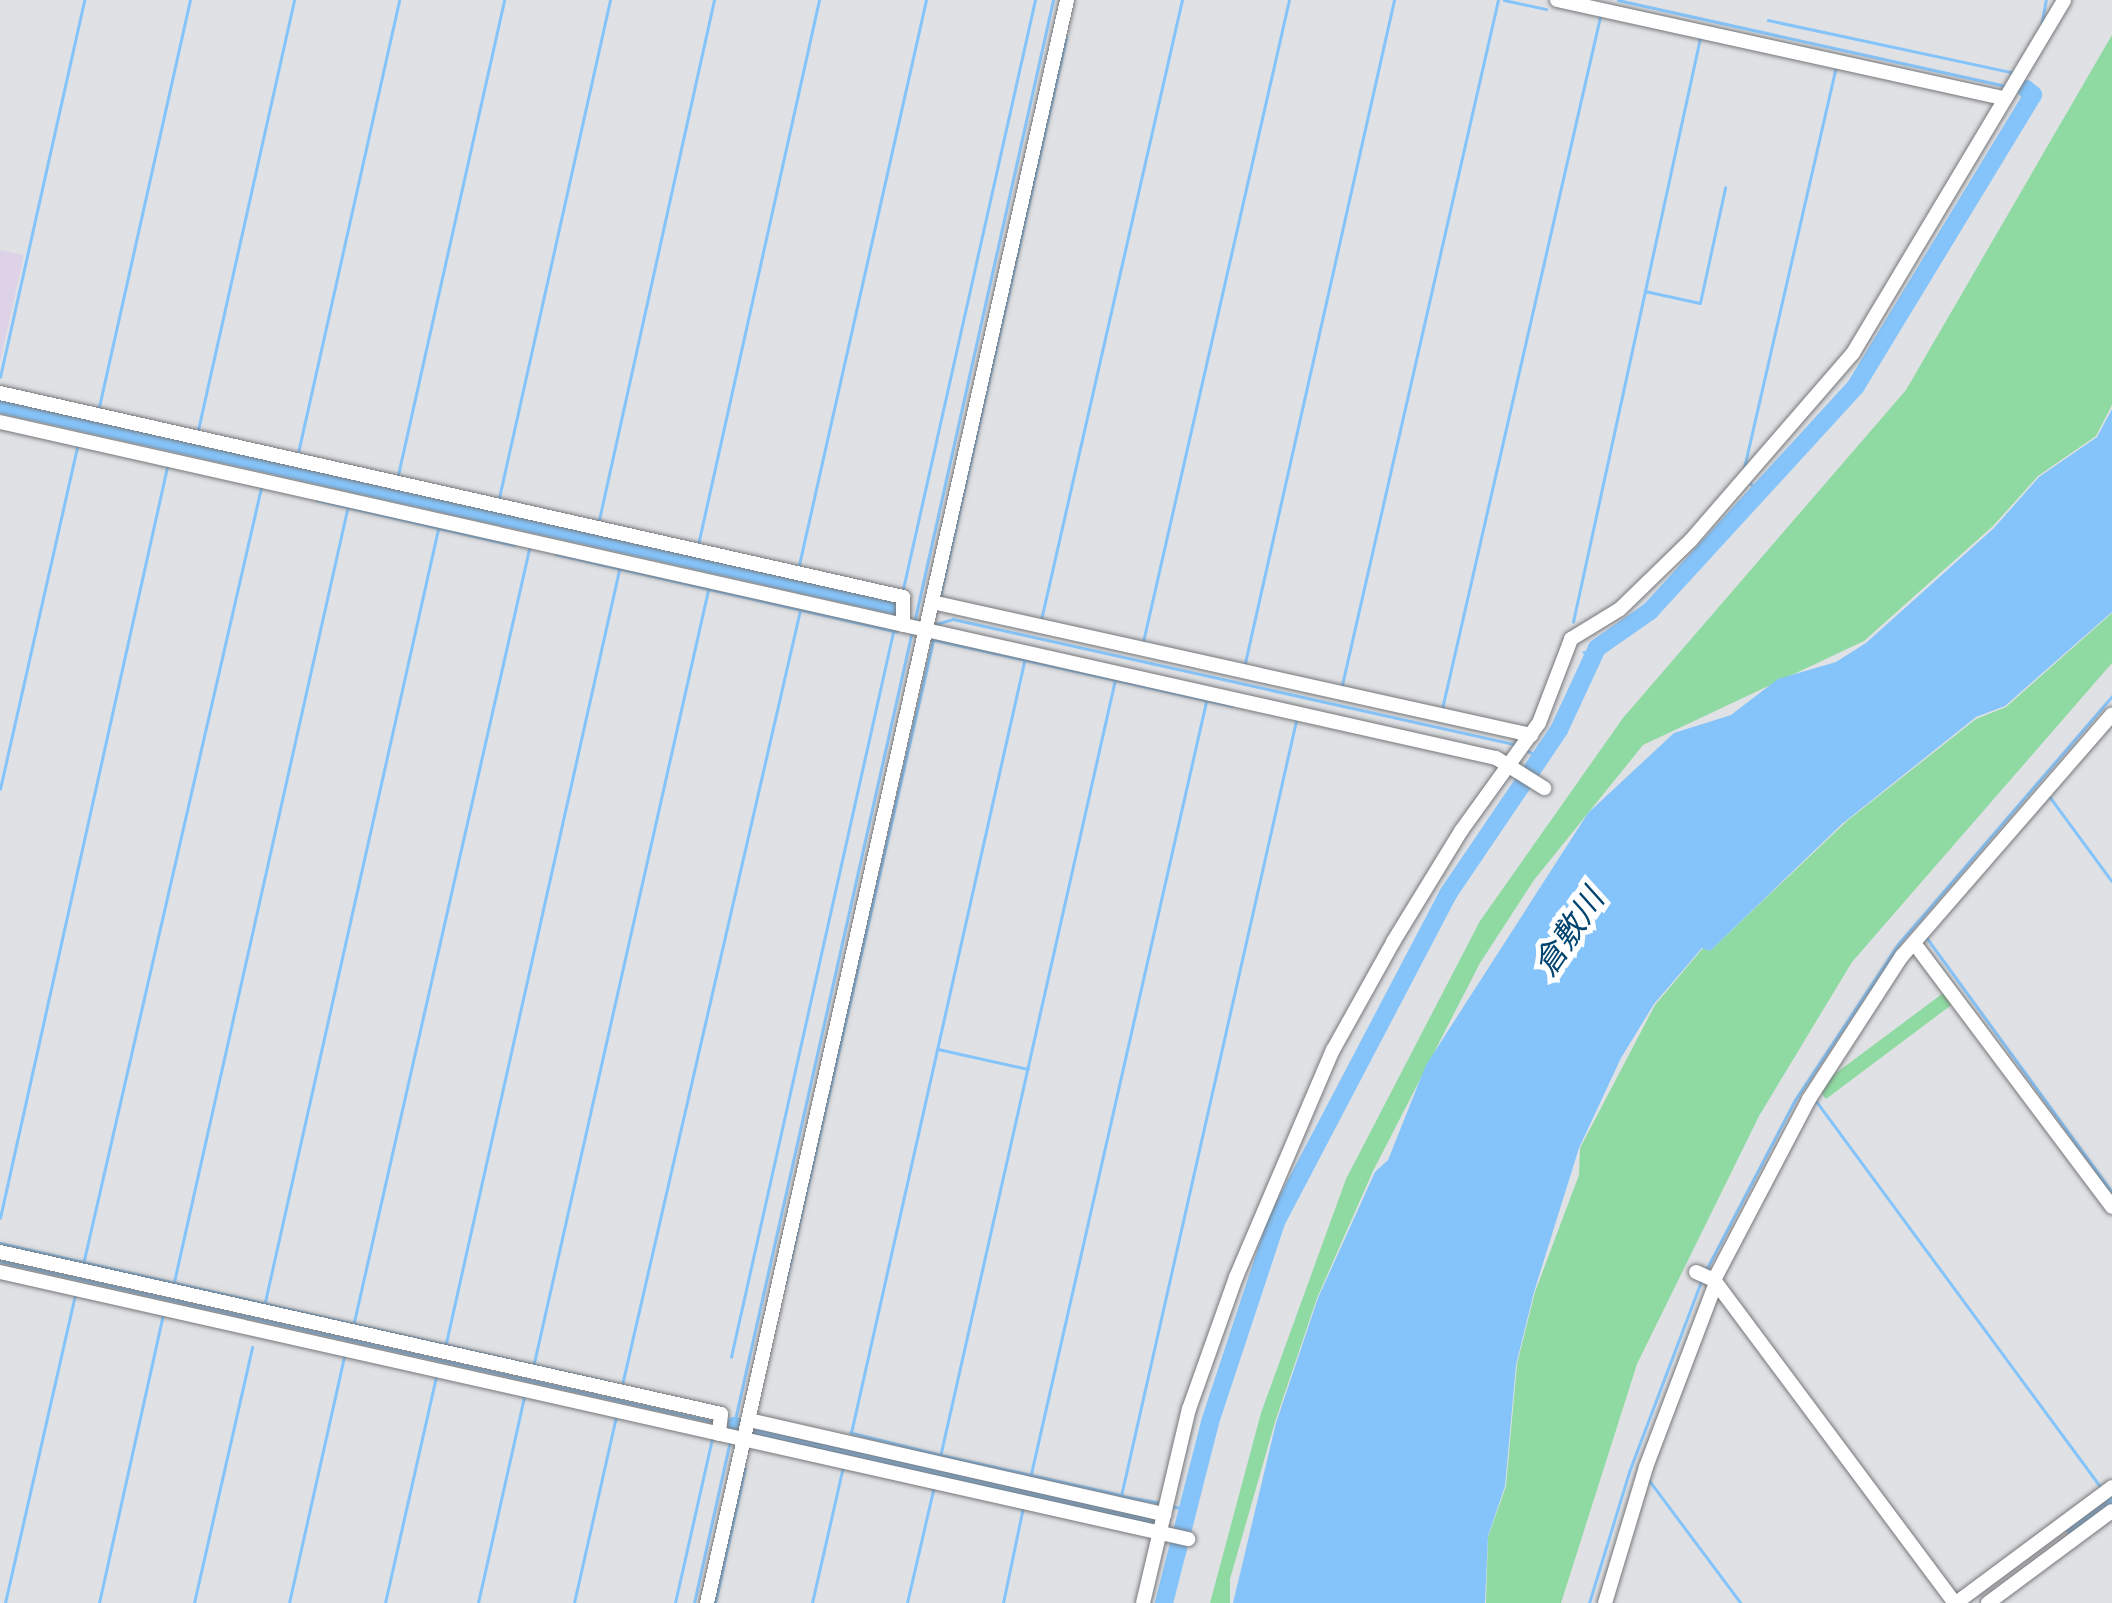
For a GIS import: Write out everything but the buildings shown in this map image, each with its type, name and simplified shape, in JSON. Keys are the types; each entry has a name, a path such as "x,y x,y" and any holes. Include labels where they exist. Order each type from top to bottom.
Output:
{"street":[{"path":"731,1438 749,1420 914,627 932,602 1067,0"},
{"path":"1557,0 2003,98"},
{"path":"1142,1603 1165,1534 1190,1410 1287,1150 1401,928 1511,767 1572,639 1647,585 1837,374 2064,0"},
{"path":"0,393 903,597 914,627"},
{"path":"0,422 914,627 1511,767 1539,786"},
{"path":"932,602 1525,743"},
{"path":"1605,1603 1711,1276 1810,1096 1918,936 2112,714"},
{"path":"1918,936 2112,1207"},
{"path":"0,1252 721,1414 731,1438 707,1603"},
{"path":"0,1272 1188,1539"},
{"path":"1711,1276 1957,1602 2105,1505"},
{"path":"749,1420 1167,1509"},
{"path":"1988,1603 2105,1505 2112,1487"}],"shaded area":[{"path":"0,250 24,255 0,361"}],"green space":[{"path":"2112,35 2112,405 2096,436 2038,476 1993,526 1864,641 1643,745 1534,880 1480,963 1373,1171 1317,1298 1275,1422 1230,1579 1230,1603 1210,1603 1261,1413 1346,1179 1480,921 1623,718 1906,390"},
{"path":"2112,613 2112,663 1852,962 1759,1116 1637,1364 1561,1603 1486,1603 1488,1537 1506,1486 1517,1364 1535,1292 1579,1175 1580,1148 1655,1005 1703,948 1710,951 1847,821 1976,719 2006,707"},
{"path":"1946,991 1954,1003 1826,1099 1818,1088 1824,1082"}],"water":[{"name":"倉敷川","path":"2112,409 2112,612 2005,706 1976,717 1842,824 1710,951 1702,948 1654,1004 1621,1058 1579,1148 1534,1292 1516,1365 1505,1486 1488,1536 1485,1603 1233,1603 1276,1423 1318,1298 1375,1172 1388,1160 1426,1065 1588,813 1674,733 1731,715 1778,679 1836,662 1866,643 1994,528 2039,477 2097,437"}],"waterway":[{"path":"0,377 84,0"},
{"path":"99,407 190,0"},
{"path":"198,430 294,0"},
{"path":"298,453 399,0"},
{"path":"398,475 504,0"},
{"path":"499,498 610,0"},
{"path":"599,520 714,0"},
{"path":"698,545 819,0"},
{"path":"799,565 926,0"},
{"path":"903,589 1035,0"},
{"path":"914,623 1053,0"},
{"path":"1041,620 1182,0"},
{"path":"1143,642 1289,0"},
{"path":"1245,663 1394,0"},
{"path":"1342,685 1498,0"},
{"path":"1504,0 1546,9"},
{"path":"1618,0 2006,86"},
{"path":"2041,27 2046,0"},
{"path":"1442,709 1600,17"},
{"path":"1768,20 2015,73"},
{"path":"940,596 1066,38"},
{"path":"1573,622 1700,38"},
{"path":"1744,468 1835,70"},
{"path":"1164,1603 1210,1422 1277,1220 1448,894 1559,730 1597,648 1650,611 1856,386 2033,95 2026,89"},
{"path":"1645,291 1700,303 1725,188"},
{"path":"0,404 898,606"},
{"path":"0,789 77,448"},
{"path":"0,1218 167,467"},
{"path":"1751,484 1761,493"},
{"path":"84,1260 261,488"},
{"path":"317,500 514,545"},
{"path":"174,1282 347,510"},
{"path":"265,1302 438,529"},
{"path":"354,1322 529,549"},
{"path":"556,554 896,631"},
{"path":"446,1343 619,570"},
{"path":"534,1363 708,590"},
{"path":"622,1385 800,610"},
{"path":"936,624 953,619 1518,745"},
{"path":"732,1433 912,631"},
{"path":"731,1357 893,632"},
{"path":"931,639 1232,706"},
{"path":"785,1284 933,641"},
{"path":"1584,652 1590,658"},
{"path":"939,1455 851,1433 1024,662"},
{"path":"1115,682 941,1455 1121,1495"},
{"path":"1705,1272 1795,1100 1899,943 2112,696"},
{"path":"1031,1474 1206,702"},
{"path":"1159,1503 1121,1496 1296,721"},
{"path":"1525,750 1539,756"},
{"path":"2050,797 2112,881"},
{"path":"1927,938 2112,1192"},
{"path":"938,1049 1028,1069"},
{"path":"1817,1102 2100,1486"},
{"path":"0,1243 609,1382"},
{"path":"0,1261 715,1422"},
{"path":"1589,1603 1629,1472 1702,1279"},
{"path":"5,1603 75,1295"},
{"path":"99,1603 163,1315"},
{"path":"194,1603 252,1347"},
{"path":"289,1603 344,1357"},
{"path":"385,1603 436,1376"},
{"path":"478,1603 524,1398"},
{"path":"574,1603 616,1417"},
{"path":"734,1426 738,1427"},
{"path":"752,1430 1157,1521"},
{"path":"675,1603 712,1439"},
{"path":"694,1603 730,1441"},
{"path":"812,1603 843,1467"},
{"path":"715,1603 745,1468"},
{"path":"1649,1480 1741,1603"},
{"path":"907,1603 933,1490"},
{"path":"2072,1525 2112,1496"},
{"path":"1171,1506 1186,1509"},
{"path":"1003,1603 1023,1507"}]}
